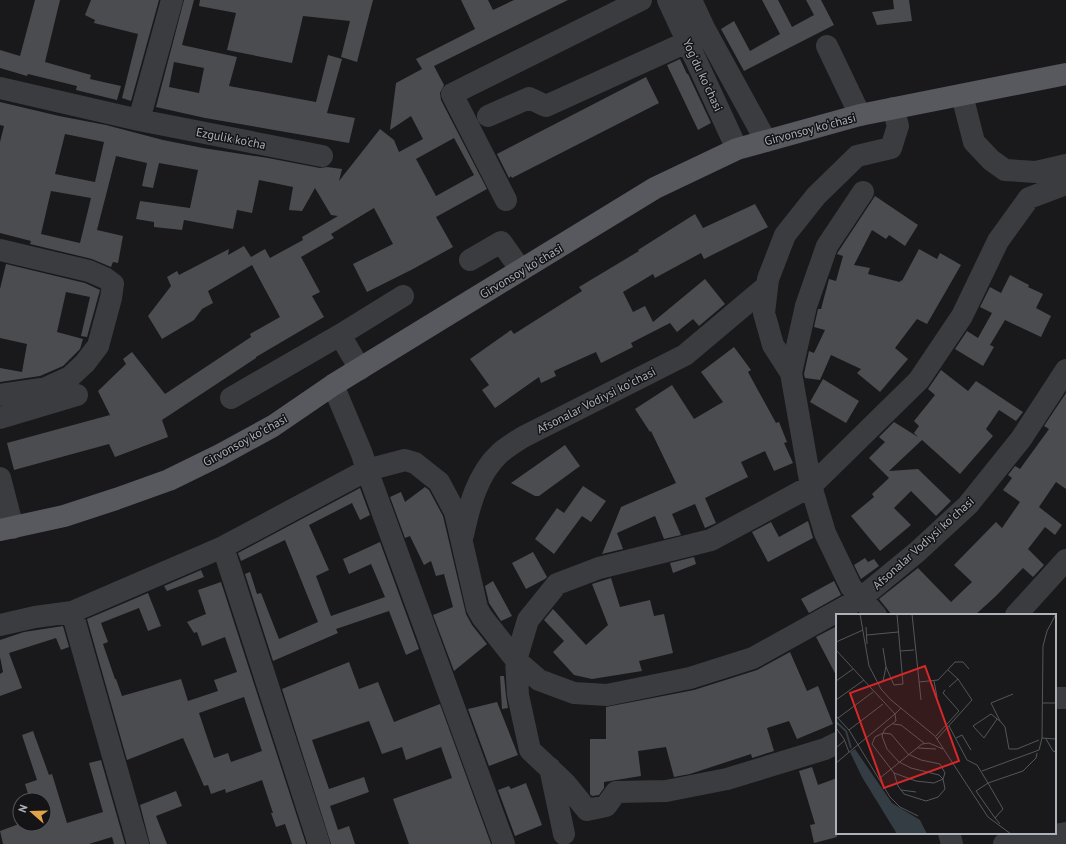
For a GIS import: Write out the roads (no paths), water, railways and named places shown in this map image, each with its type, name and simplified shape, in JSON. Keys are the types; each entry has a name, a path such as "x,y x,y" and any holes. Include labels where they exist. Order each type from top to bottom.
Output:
{"main road":[{"name":"Girvonsoy koʻchasi","path":"7,529 64,516 116,499 170,480 220,455 273,426 333,385 655,188 737,149 860,115 1066,74"}],"street":[{"path":"139,120 172,0"},
{"path":"506,200 452,94 641,0"},
{"name":"Yogʻdu koʻchasi","path":"668,0 737,149"},
{"name":"Yogʻdu koʻchasi","path":"691,0 704,28 766,141"},
{"path":"488,116 529,98 546,106 688,42"},
{"path":"827,46 860,115"},
{"name":"Ezgulik ko'cha","path":"0,88 139,120 322,156"},
{"path":"962,95 974,142 991,160 1005,170 1036,172 1066,165"},
{"name":"Afsonalar Vodiysi koʻchasi","path":"792,373 773,346 764,313 768,279 785,235 816,196 858,156 891,148 898,126 893,108"},
{"path":"836,744 825,749 727,779 666,791 616,792 606,806 587,810 565,783 530,750 518,695 516,660 528,620 556,584 599,568 711,540 811,486 919,380 962,316 998,241 1029,198 1066,184"},
{"name":"Afsonalar Vodiysi koʻchasi","path":"863,192 827,246 806,306 792,373 811,486 825,533 852,587 875,614"},
{"path":"470,260 501,242 521,270"},
{"path":"0,250 89,271 105,278 113,284 111,298 98,346 85,363 70,377 46,388 0,395"},
{"name":"Afsonalar Vodiysi koʻchasi","path":"462,540 470,504 485,471 499,454 523,437 685,355 767,286"},
{"path":"231,398 340,335 403,296"},
{"path":"340,335 360,369"},
{"name":"Afsonalar Vodiysi koʻchasi","path":"0,625 35,617 72,612 223,548 367,470 405,460 415,463 439,482 455,512 477,608 482,617 516,660 539,680 574,693 607,695 690,678 753,658 861,598 917,552 968,506 1021,439 1066,370"},
{"path":"333,385 359,447 504,844"},
{"path":"0,418 77,395"},
{"path":"0,478 7,529"},
{"path":"223,548 319,844"},
{"path":"1017,614 1066,560"},
{"path":"72,612 138,844"},
{"path":"550,768 564,834"},
{"path":"1056,834 1066,833"},
{"path":"949,834 952,844"},
{"path":"1004,844 1038,835 1052,834"}]}
